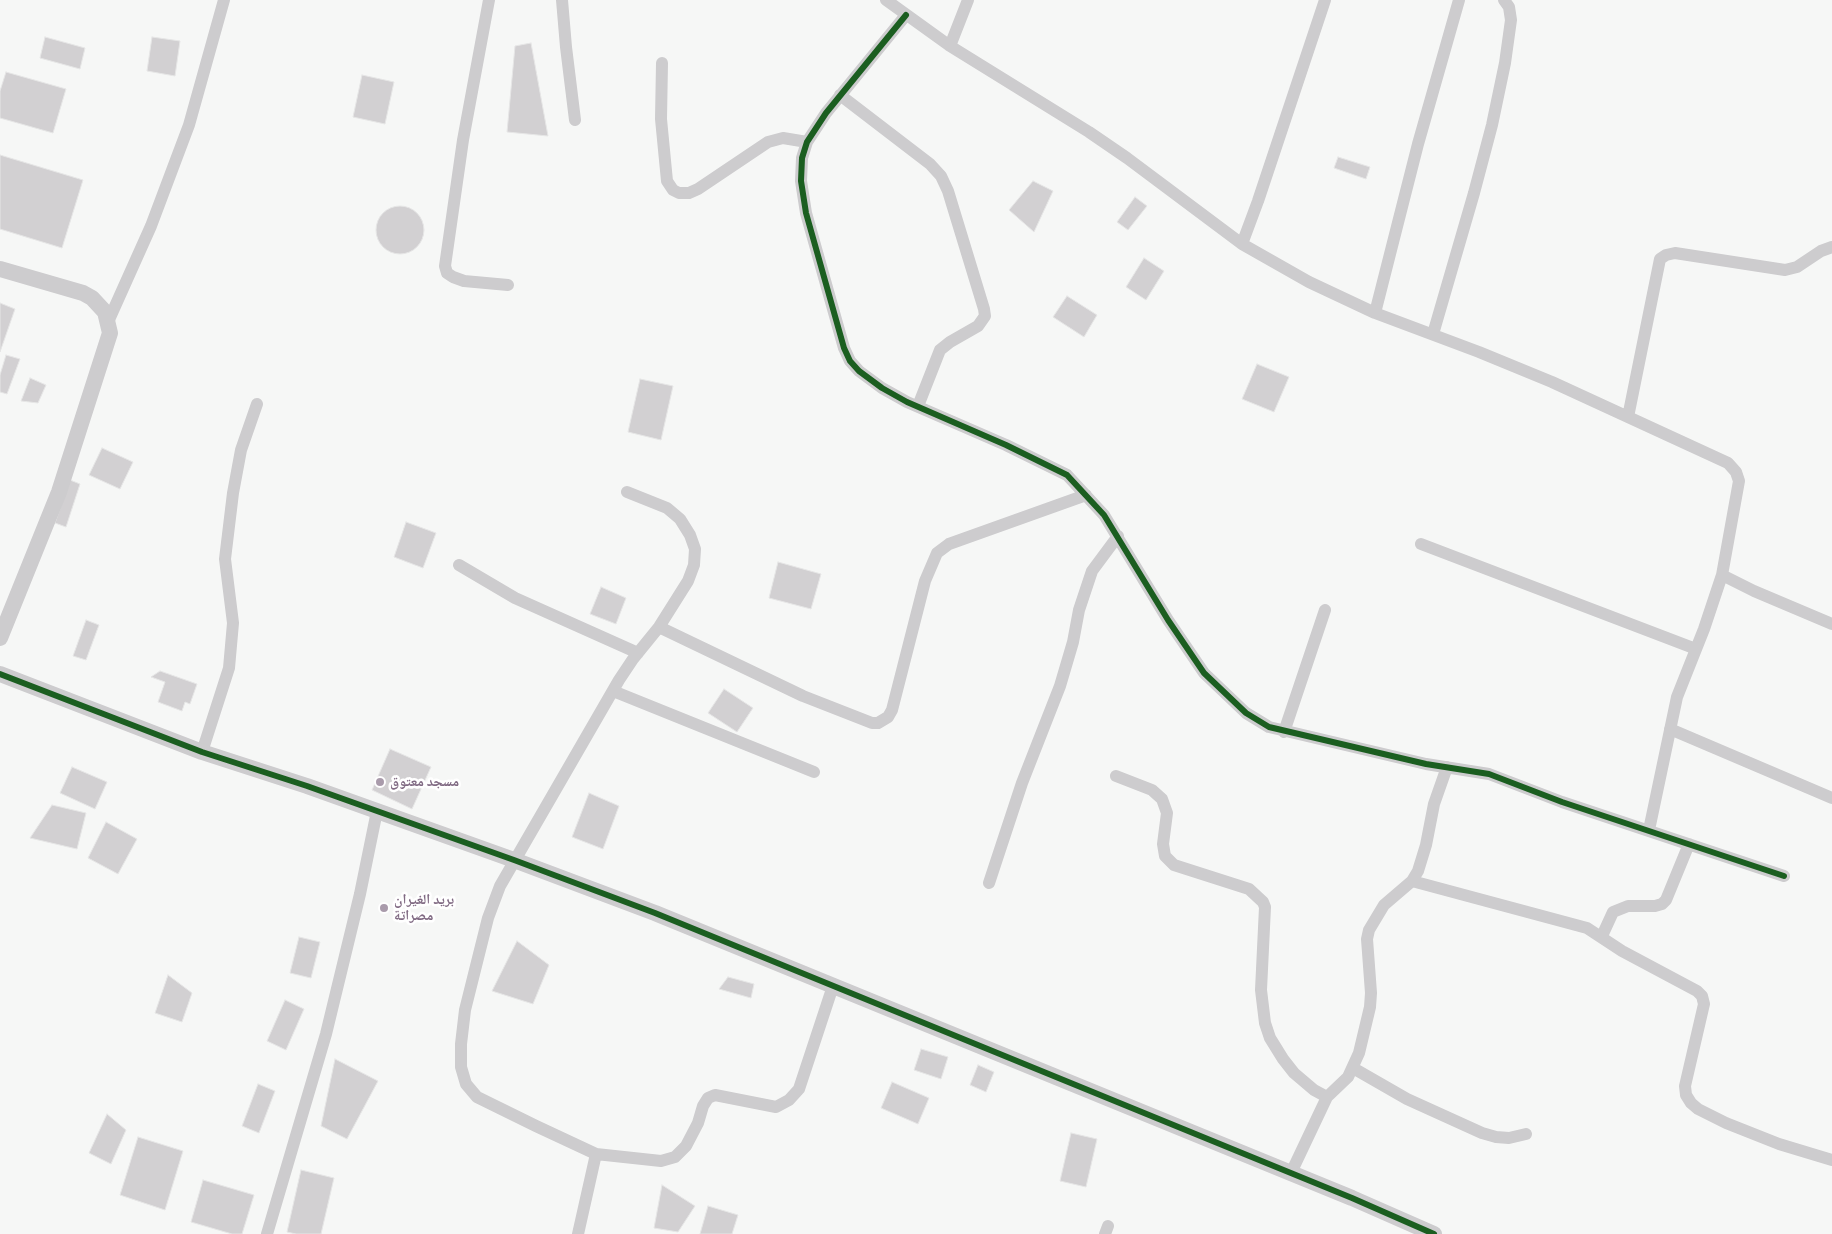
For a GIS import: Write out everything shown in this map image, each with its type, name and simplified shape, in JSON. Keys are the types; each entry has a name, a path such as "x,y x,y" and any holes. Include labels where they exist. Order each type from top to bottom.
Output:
{"street":[{"path":"108,322 151,226 189,125 224,0"},
{"path":"489,0 463,140 445,266 447,273 464,281 508,285"},
{"path":"562,0 574,120"},
{"path":"886,0 950,46 1089,132 1127,158 1242,244 1309,282 1374,313 1433,334 1552,382 1728,463 1736,472 1739,482 1722,575 1677,697 1649,830"},
{"path":"950,46 968,0"},
{"path":"1242,244 1325,0"},
{"path":"1374,313 1418,144 1459,0"},
{"path":"1433,334 1492,125 1505,63 1511,20 1509,7 1504,0"},
{"path":"906,15 840,95 807,142 802,158 803,196 806,213 844,348 850,361 869,379 894,395 1067,475 1104,515 1168,620 1204,673 1246,713 1269,727 1380,754 1447,768 1468,769 1489,774 1562,802 1784,876"},
{"path":"662,63 661,119 667,180 673,190 680,193 689,193 698,189 768,142 783,138 807,142"},
{"path":"840,95 930,164 941,176 948,191 984,309 985,316 978,326 940,350 918,406"},
{"path":"1628,417 1660,259 1666,255 1675,254 1785,270 1797,267 1832,246"},
{"path":"0,268 83,293 92,298 101,307 108,322 110,333 59,492 0,638"},
{"path":"202,752 229,668 232,622 226,559 233,493 241,450 257,404"},
{"path":"627,492 667,508 680,519 690,534 695,549 694,565 688,581 659,627 638,653 613,691 500,886 488,918 464,1010 461,1067 466,1084 477,1097 596,1154 661,1161 674,1157 686,1146 698,1124 703,1106 708,1098 715,1095 776,1107 790,1100 800,1089 834,986"},
{"path":"659,627 803,696 878,723 888,717 892,710 925,581 937,553 949,544 1086,494"},
{"path":"989,883 1022,783 1060,686 1079,610 1092,571 1118,536"},
{"path":"1421,544 1696,649"},
{"path":"459,565 515,598 638,653"},
{"path":"1722,575 1754,591 1832,624"},
{"path":"1284,732 1324,610"},
{"path":"0,674 202,752 307,786 655,913 1291,1173 1434,1234"},
{"path":"613,691 814,772"},
{"path":"1670,729 1832,798"},
{"path":"1291,1173 1327,1097 1348,1077 1359,1053 1370,1007 1367,939 1369,930 1384,905 1412,881 1420,865 1434,804 1447,768"},
{"path":"1116,776 1152,790 1162,799 1167,813 1163,844 1165,856 1174,865 1249,889 1263,902 1265,908 1261,990 1270,1038 1294,1073 1314,1090 1327,1097"},
{"path":"267,1234 326,1034 360,894 377,811"},
{"path":"1602,936 1607,921 1613,912 1628,906 1655,906 1662,904 1666,900 1689,844"},
{"path":"1412,881 1588,928 1622,950 1697,991 1702,996 1704,1004 1703,1015 1685,1086 1686,1095 1691,1103 1705,1112 1744,1130 1779,1144 1832,1160"},
{"path":"1353,1068 1407,1099 1482,1133 1509,1138 1526,1134"},
{"path":"578,1234 596,1154"}],"building":[{"path":"45,37 85,48 80,69 40,58"},
{"path":"152,37 180,41 175,76 147,71"},
{"path":"531,43 548,136 507,132 515,46"},
{"path":"6,72 66,89 53,133 0,118 0,91"},
{"path":"362,75 394,82 385,124 353,117"},
{"path":"0,155 83,180 62,248 0,229"},
{"path":"1338,157 1370,167 1366,179 1334,168"},
{"path":"1033,181 1053,191 1034,232 1009,210"},
{"path":"1135,197 1147,206 1128,230 1117,222"},
{"path":"400,206 409,208 417,213 422,221 424,230 422,239 417,247 409,252 400,254 391,252 383,247 378,239 376,230 378,221 383,213 391,208"},
{"path":"1144,258 1164,271 1146,300 1126,287"},
{"path":"1067,296 1097,315 1084,337 1053,317"},
{"path":"0,303 15,309 0,352"},
{"path":"6,355 20,359 7,394 0,392 0,375"},
{"path":"1257,364 1289,377 1274,412 1242,399"},
{"path":"30,378 46,385 38,403 21,401"},
{"path":"640,379 673,386 661,440 628,432"},
{"path":"102,448 133,462 120,489 89,475"},
{"path":"70,480 80,484 66,527 55,523"},
{"path":"406,522 436,533 423,568 394,557"},
{"path":"778,562 821,574 811,609 769,598"},
{"path":"601,587 626,598 616,624 590,614"},
{"path":"86,620 99,625 86,660 73,656"},
{"path":"160,671 197,684 190,704 185,702 182,711 158,702 165,682 151,677"},
{"path":"724,689 753,708 737,732 708,713"},
{"path":"390,749 431,767 412,809 372,790"},
{"path":"72,767 107,782 95,809 60,793"},
{"path":"589,793 619,806 603,849 572,837"},
{"path":"52,805 86,813 77,849 30,838"},
{"path":"106,822 137,839 118,874 88,858"},
{"path":"299,937 320,942 311,978 290,973"},
{"path":"517,941 549,965 533,1004 492,991"},
{"path":"168,975 192,993 182,1022 155,1013"},
{"path":"728,977 754,984 751,998 719,989"},
{"path":"285,1000 304,1009 286,1050 267,1041"},
{"path":"921,1049 948,1057 941,1079 914,1070"},
{"path":"335,1059 378,1081 347,1139 321,1126"},
{"path":"978,1065 994,1072 986,1092 970,1085"},
{"path":"892,1082 929,1098 918,1124 881,1108"},
{"path":"258,1084 275,1091 259,1133 242,1126"},
{"path":"107,1114 126,1130 111,1164 89,1153"},
{"path":"1071,1133 1097,1139 1086,1187 1060,1181"},
{"path":"138,1137 183,1151 165,1210 120,1195"},
{"path":"301,1170 334,1178 321,1234 287,1232"},
{"path":"203,1180 254,1195 242,1234 232,1234 191,1222"},
{"path":"662,1185 695,1206 678,1232 654,1228"},
{"path":"708,1206 738,1215 732,1234 700,1234"}],"cycle path":[{"path":"906,15 826,113 807,142 802,158 801,181 806,213 844,348 850,361 859,371 882,388 907,402 1006,445 1067,475 1104,515 1168,620 1204,673 1246,713 1269,727 1426,764 1489,774 1562,802 1784,876"},
{"path":"0,674 202,752 307,786 655,913 1352,1198 1434,1234"}],"place":[{"name":"مسجد معتوق","path":"380,782"},
{"name":"بريد الغيران مصراتة","path":"384,908"}]}
